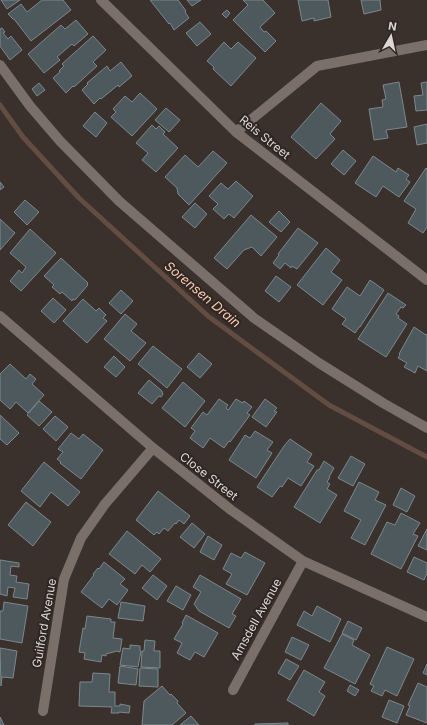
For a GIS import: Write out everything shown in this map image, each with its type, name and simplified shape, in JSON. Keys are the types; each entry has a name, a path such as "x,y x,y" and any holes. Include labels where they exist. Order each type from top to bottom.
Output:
{"street":[{"name":"Reis Street","path":"101,0 236,132 427,280"},
{"path":"236,132 316,66 427,45"},
{"path":"0,65 30,106 60,141 119,201 254,318 326,367 383,403 427,428"},
{"name":"Close Street","path":"2,320 153,448 232,510 303,561 427,617"},
{"name":"Guilford Avenue","path":"42,711 64,578 81,538 105,504 153,448"},
{"name":"Amsdell Avenue","path":"233,690 303,561"}],"building":[{"path":"1,0 20,0 7,9"},
{"path":"42,0 63,0 71,10 31,41 14,19 8,14 21,4 27,12"},
{"path":"150,0 178,0 189,18 174,30 170,23 169,24"},
{"path":"187,0 201,0 192,6"},
{"path":"243,0 263,0 275,13 260,27 276,41 265,52 233,20 248,5"},
{"path":"298,0 328,0 331,17 314,21 314,18 302,21"},
{"path":"361,0 380,0 381,10 364,14"},
{"path":"227,10 230,13 226,18 222,14"},
{"path":"76,20 88,34 74,46 72,44 57,57 60,60 44,73 28,54 61,25 65,29"},
{"path":"200,22 211,34 197,46 186,33"},
{"path":"2,28 5,32 3,33 8,39 11,36 22,50 10,60 0,46 0,29"},
{"path":"93,36 106,50 93,62 97,66 66,93 53,78 64,66 62,64"},
{"path":"224,42 231,49 238,42 256,58 231,86 213,69 214,67 207,61"},
{"path":"121,62 132,76 119,87 118,85 101,99 100,98 94,104 82,90 88,84 87,83 107,66 110,71"},
{"path":"399,82 407,127 386,130 388,138 374,140 369,109 383,107 382,100 386,99 383,85"},
{"path":"427,82 427,110 416,111 414,96 423,95 421,83"},
{"path":"39,83 45,90 37,96 32,89"},
{"path":"140,93 157,109 132,136 111,117 116,112 113,109 125,96 132,102"},
{"path":"321,103 341,121 330,134 335,139 316,159 291,137"},
{"path":"166,108 180,120 169,132 155,120"},
{"path":"95,112 107,123 96,137 83,126"},
{"path":"427,124 427,143 417,145 414,127"},
{"path":"152,125 156,129 159,126 165,132 163,134 178,148 156,172 142,160 148,153 136,143"},
{"path":"343,150 356,161 344,175 331,164"},
{"path":"213,151 227,163 189,205 178,194 177,188 165,177 185,155 198,167"},
{"path":"373,156 396,172 398,168 409,175 406,179 410,182 399,197 383,186 376,197 355,183"},
{"path":"426,168 427,227 423,233 408,223 416,209 404,201"},
{"path":"236,181 253,196 234,218 229,214 224,219 213,209 218,204 209,196 221,183 228,189"},
{"path":"0,182 4,187 0,190"},
{"path":"25,200 39,212 27,225 14,212"},
{"path":"195,203 207,214 195,228 182,217"},
{"path":"279,211 290,222 281,232 269,222"},
{"path":"251,215 277,237 261,256 252,247 244,250 227,269 214,258"},
{"path":"0,219 15,233 0,250"},
{"path":"298,228 318,243 297,269 292,266 291,268 285,263 280,269 273,263"},
{"path":"30,229 56,253 21,291 10,281 19,270 22,273 26,267 10,253"},
{"path":"326,248 340,260 331,272 342,280 323,305 297,285"},
{"path":"61,258 88,283 88,285 75,300 73,299 72,301 62,292 60,294 52,287 54,285 44,276"},
{"path":"276,276 291,287 279,302 265,291"},
{"path":"370,280 384,290 355,333 342,324 346,319 332,309 347,287 360,296"},
{"path":"121,290 133,301 121,314 109,303"},
{"path":"388,293 406,305 403,308 401,307 396,314 399,316 398,318 407,324 386,357 358,339"},
{"path":"53,298 66,310 54,323 41,311"},
{"path":"83,299 96,311 99,308 106,315 103,318 107,321 87,343 63,321"},
{"path":"125,314 137,324 131,331 146,343 130,361 104,339"},
{"path":"414,327 426,335 427,334 427,371 418,366 415,373 404,367 407,363 398,358"},
{"path":"153,346 182,369 167,388 138,364"},
{"path":"199,353 212,364 200,378 187,367"},
{"path":"114,356 125,367 116,377 104,367"},
{"path":"10,364 26,379 30,374 36,379 32,384 44,395 28,413 16,402 10,409 0,400 0,374"},
{"path":"149,380 162,391 163,394 161,397 159,396 152,404 138,393"},
{"path":"183,382 205,401 185,427 162,408"},
{"path":"219,399 228,405 226,408 228,410 236,399 243,403 244,401 252,407 247,413 250,415 224,448 210,438 203,448 190,438 195,431 191,428 203,412 207,415"},
{"path":"265,399 277,408 274,411 277,412 266,427 252,417"},
{"path":"39,401 52,412 39,426 27,415"},
{"path":"0,415 19,433 7,445 0,439"},
{"path":"55,416 68,427 56,441 43,429"},
{"path":"255,431 273,442 267,450 272,453 256,478 229,460 245,435 250,438"},
{"path":"71,433 79,439 83,434 103,450 81,479 57,459 63,452 58,449"},
{"path":"290,439 312,454 307,462 314,466 301,486 288,478 282,487 280,486 272,497 257,487"},
{"path":"351,456 365,464 353,486 338,478"},
{"path":"324,461 334,468 327,482 330,484 327,489 337,495 320,523 294,507"},
{"path":"44,462 80,492 68,506 51,492 40,507 21,491"},
{"path":"359,482 379,492 375,500 386,505 365,545 351,538 361,520 344,511"},
{"path":"401,488 415,496 407,512 393,505"},
{"path":"158,491 190,516 184,524 179,520 168,531 164,528 159,534 157,532 154,535 136,520"},
{"path":"26,502 51,522 33,546 8,525"},
{"path":"401,513 420,523 413,534 418,536 401,569 371,554 387,522 395,525"},
{"path":"192,523 205,534 194,548 180,537"},
{"path":"427,529 427,550 418,546"},
{"path":"127,531 161,559 150,572 142,565 135,574 109,554"},
{"path":"208,536 222,545 214,560 200,552"},
{"path":"245,552 265,563 247,595 226,584 232,574 223,569 231,553 241,558"},
{"path":"414,557 427,563 427,573 424,580 407,572"},
{"path":"0,560 19,563 19,567 11,566 10,575 17,576 16,582 29,584 27,599 13,597 15,588 8,587 7,596 0,594"},
{"path":"104,562 125,579 120,584 128,590 117,605 109,599 102,608 81,592 94,575 93,574"},
{"path":"153,575 167,586 157,600 142,588"},
{"path":"200,575 241,599 232,614 236,616 229,628 199,611 194,604 201,592 193,587"},
{"path":"176,586 191,595 183,610 167,601"},
{"path":"4,602 28,606 22,643 0,639 0,611 3,611"},
{"path":"121,602 145,606 143,621 118,618"},
{"path":"317,606 341,619 330,642 297,625 304,611 312,616"},
{"path":"186,615 218,633 204,657 195,652 190,660 177,653 182,643 174,639 183,624 182,623"},
{"path":"87,616 111,619 111,622 115,622 113,638 122,639 120,652 117,651 106,654 106,656 102,655 101,662 84,659 85,653 79,652 83,628 85,629"},
{"path":"348,621 362,628 356,640 342,633"},
{"path":"342,634 354,640 352,645 370,655 355,684 324,668"},
{"path":"292,637 309,645 301,660 285,652"},
{"path":"145,640 155,641 154,651 160,651 160,668 141,667 142,651 144,651"},
{"path":"130,645 140,646 141,651 138,667 120,665 123,648 130,649"},
{"path":"387,647 414,659 397,696 385,690 382,696 371,691 374,686 370,684"},
{"path":"0,648 17,651 13,678 2,677 1,686"},
{"path":"286,659 299,666 290,680 278,673"},
{"path":"427,664 427,675 423,673"},
{"path":"120,666 138,669 136,685 118,683"},
{"path":"140,668 158,669 158,687 139,686"},
{"path":"304,670 325,682 319,692 325,696 314,716 287,700"},
{"path":"93,673 110,674 109,692 115,692 115,706 120,706 120,704 130,706 129,713 111,713 112,707 79,706 80,682 92,682"},
{"path":"418,683 427,687 427,723 406,715 410,706 408,705"},
{"path":"350,685 359,690 355,696 347,691"},
{"path":"162,686 178,701 177,703 186,713 172,725 142,725 144,701"},
{"path":"389,700 404,706 397,723 382,717"},
{"path":"191,716 199,725 180,725"},
{"path":"0,717 4,725 0,725"},
{"path":"288,723 288,725 255,725 255,724"}],"waterway":[{"name":"Sorensen Drain","path":"0,105 23,137 79,198 208,316 329,405 427,457"}]}
